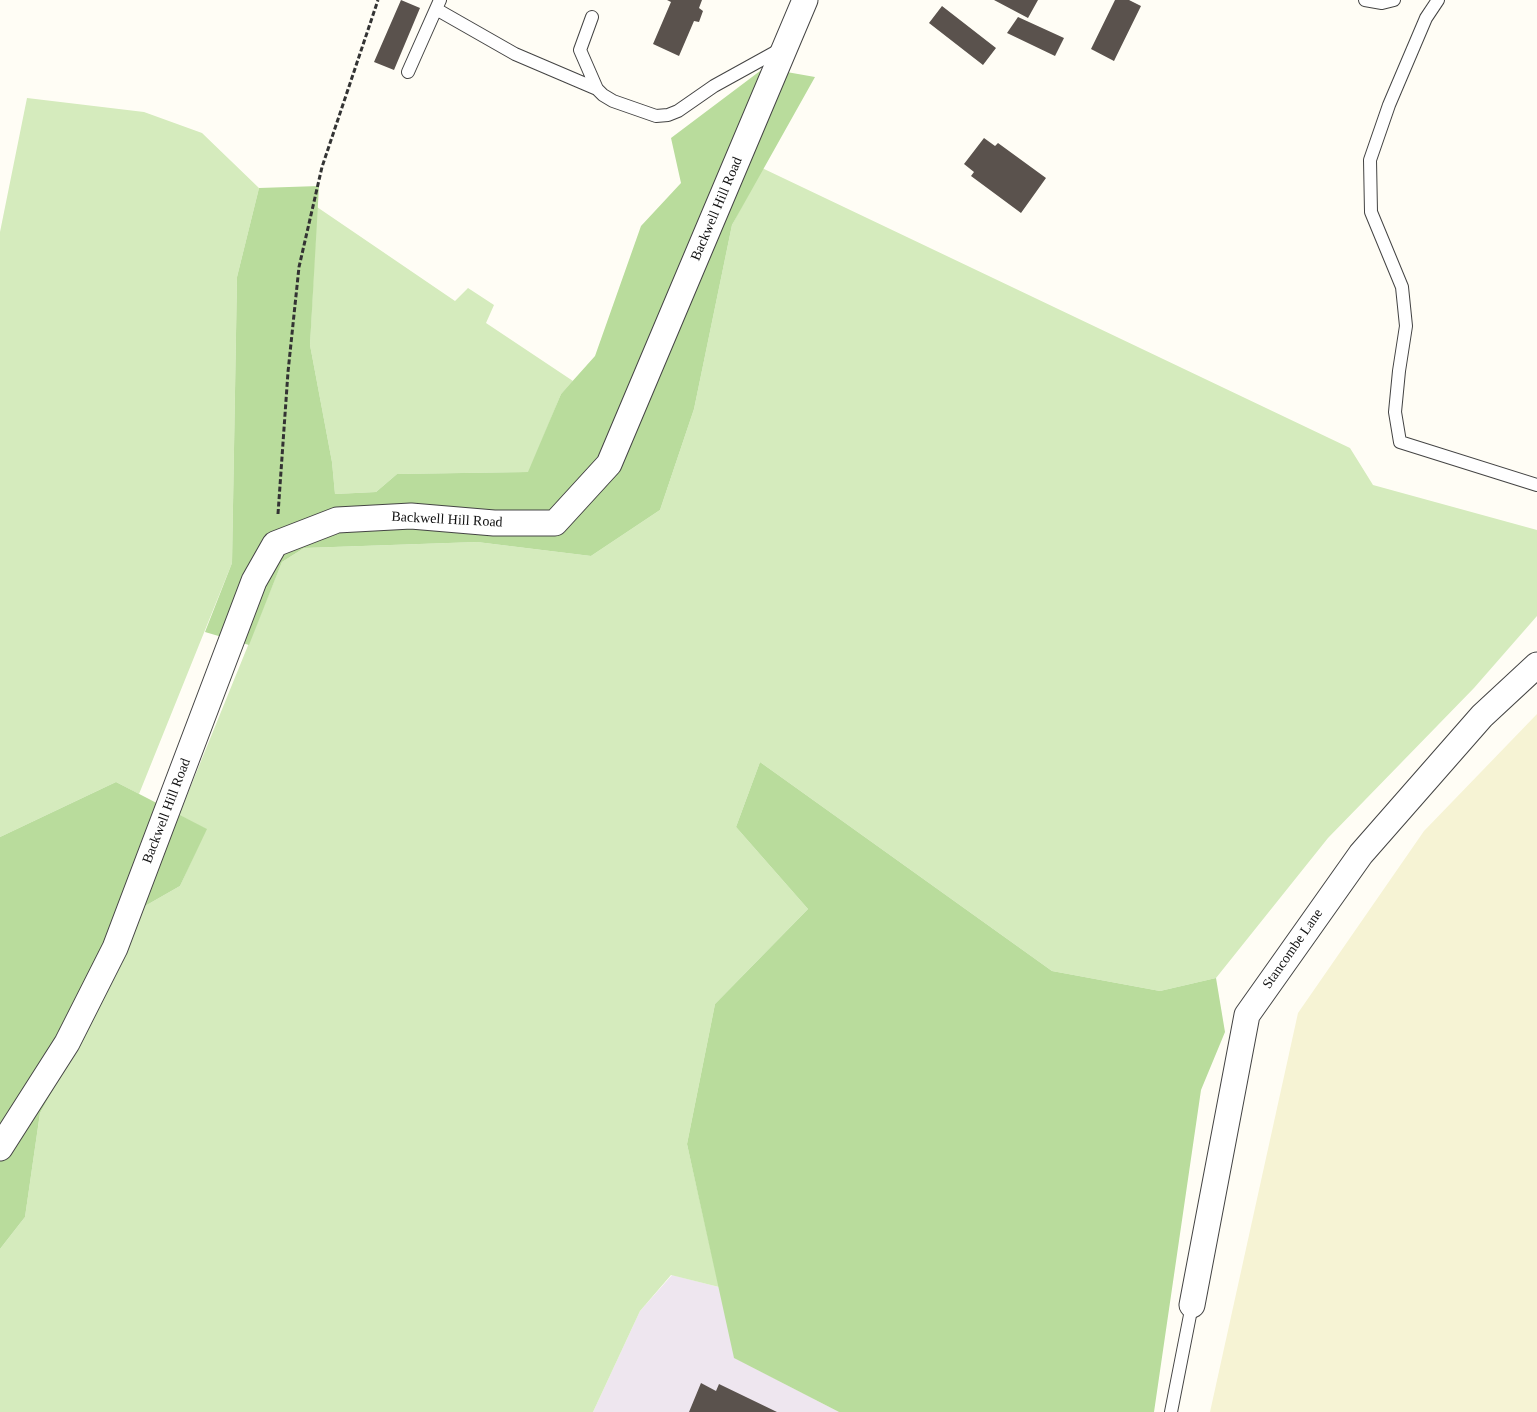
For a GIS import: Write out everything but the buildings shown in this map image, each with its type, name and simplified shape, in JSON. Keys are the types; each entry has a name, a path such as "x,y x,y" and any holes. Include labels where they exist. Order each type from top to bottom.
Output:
{"street":[{"name":"Backwell Hill Road","path":"0,1148 67,1044 115,948 254,581 275,544 337,520 411,516 494,523 555,524 608,464 805,0"},
{"name":"Stancombe Lane","path":"1192,1304 1247,1015 1361,854 1482,716 1537,665"}],"lane":[{"path":"1364,0 1382,3 1394,0"},
{"path":"1438,0 1426,18 1389,105 1370,160 1371,212 1402,287 1406,326 1398,371 1395,412 1400,442 1537,485"},
{"path":"408,72 438,4 515,54 597,89"},
{"path":"592,17 580,50 597,89 613,101 656,116 668,115 678,111 714,86 785,47"},
{"path":"1171,1412 1192,1304"}],"path":[{"path":"275,544 288,372 299,267 322,167 378,0"}],"shaded area":[{"path":"1537,714 1537,1412 1210,1412 1298,1013 1424,831"},
{"path":"672,1275 719,1287 735,1358 839,1412 593,1412 640,1311"}],"green space":[{"path":"764,68 815,77 732,225 694,409 660,510 591,556 477,542 304,548 282,562 249,645 205,632 232,563 237,277 259,188 319,186 310,345 332,462 335,494 376,492 397,474 528,472 561,394 595,356 641,226 681,183 671,138"},
{"path":"27,98 144,112 202,133 259,188 237,277 232,563 139,794 116,782 0,837 0,232"},
{"path":"762,168 1350,448 1373,485 1537,530 1537,616 1474,688 1328,838 1216,978 1160,991 1052,971 760,762 736,827 808,909 715,1004 687,1144 719,1287 671,1275 640,1311 593,1412 0,1412 0,1249 25,1217 40,1113 80,1043 145,906 180,886 206,829 179,815 282,562 304,548 477,542 591,556 660,510 694,409 732,225"},
{"path":"317,207 455,301 468,288 494,305 486,323 573,381 561,394 529,472 397,474 376,492 335,494 332,462 310,345"},
{"path":"760,762 1052,971 1160,991 1216,978 1225,1032 1201,1090 1154,1412 839,1412 734,1358 687,1144 715,1004 808,909 736,827"},
{"path":"116,782 207,829 180,886 145,906 80,1043 40,1113 25,1217 0,1249 0,837"}]}
